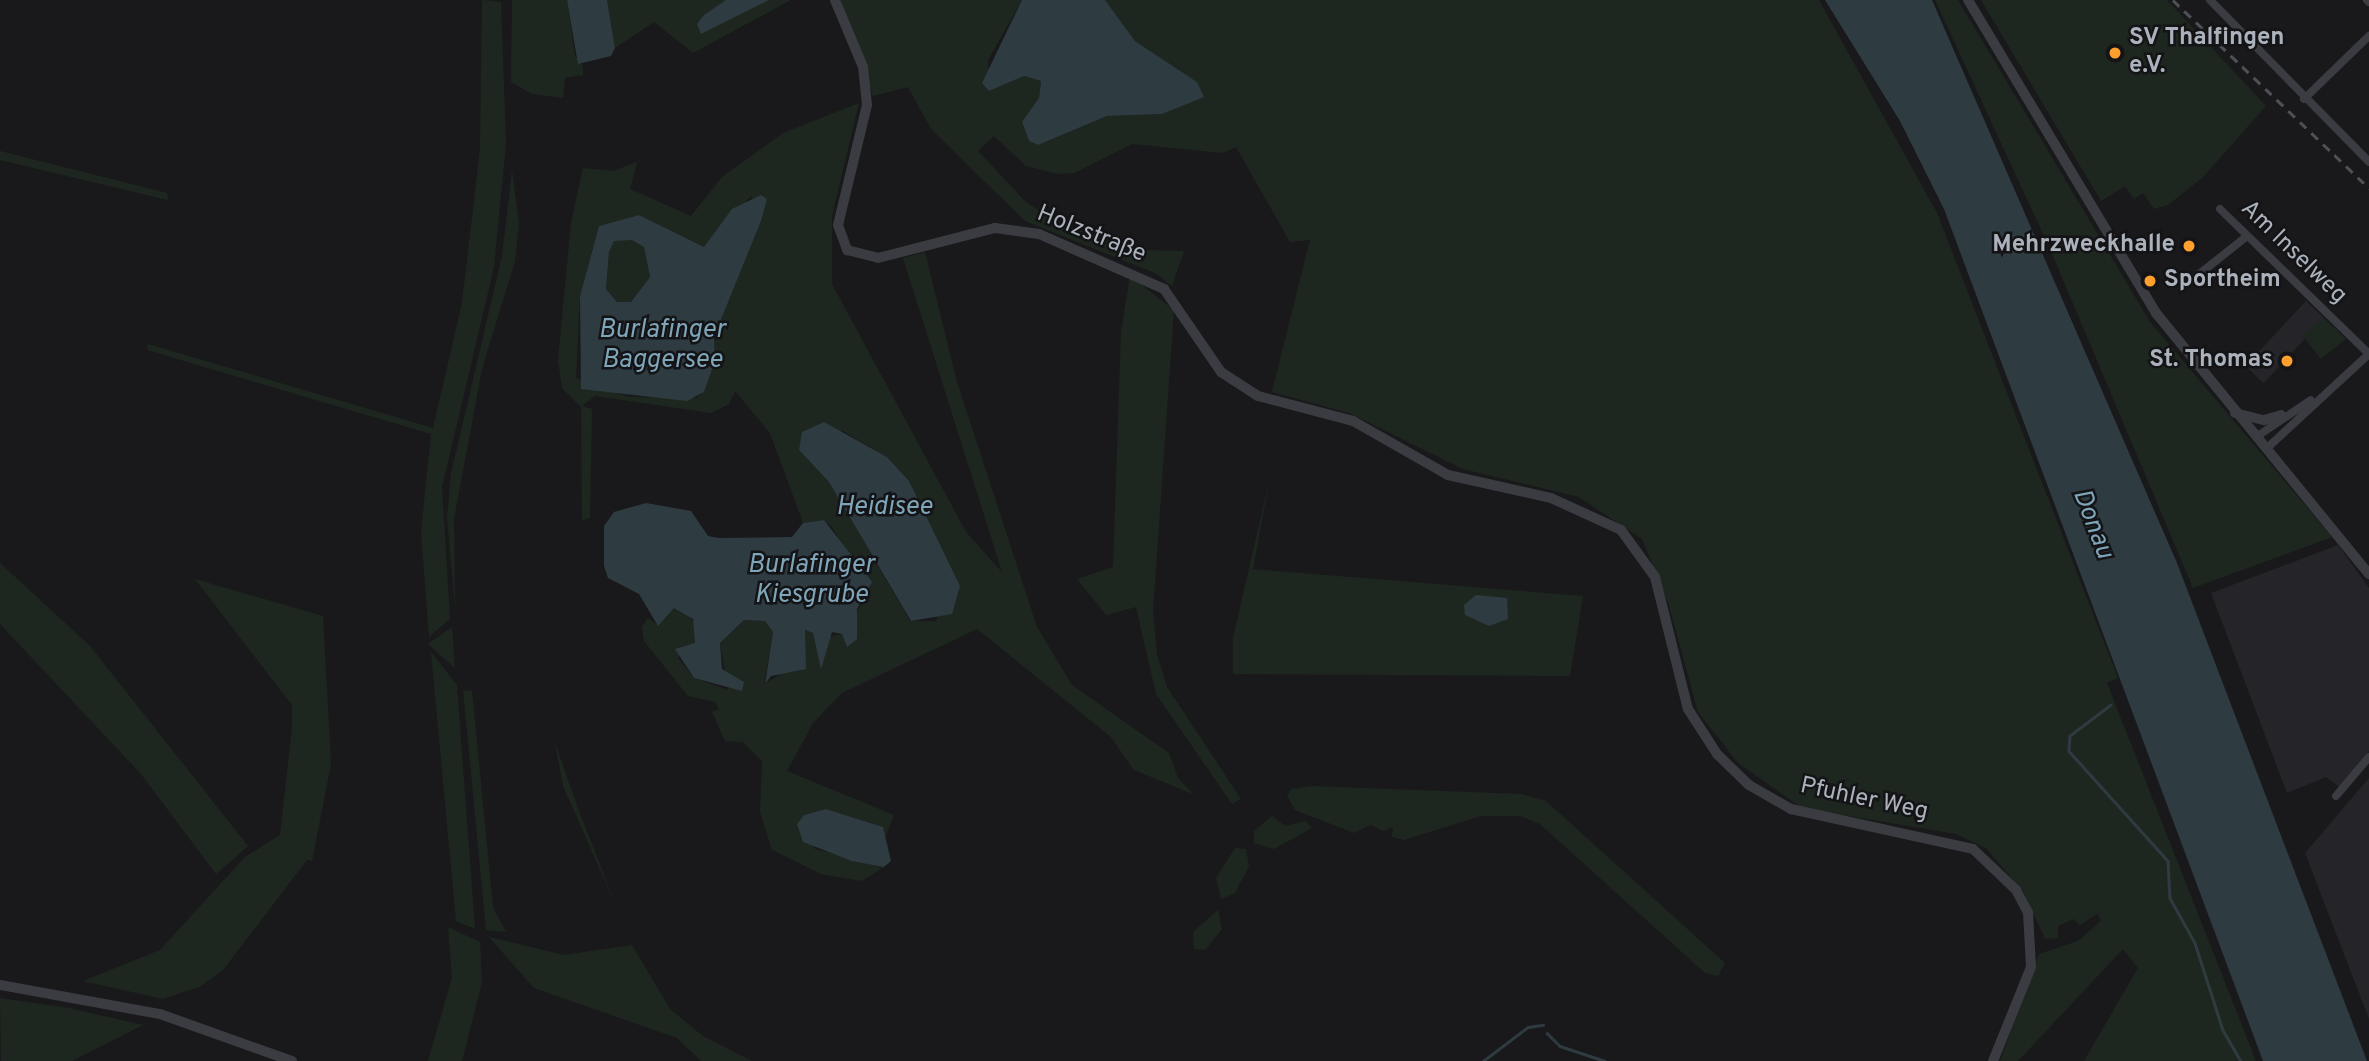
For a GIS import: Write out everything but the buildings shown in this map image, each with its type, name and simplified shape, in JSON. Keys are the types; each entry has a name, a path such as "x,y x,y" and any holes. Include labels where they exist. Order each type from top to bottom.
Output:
{"street":[{"name":"Holzstraße","path":"835,0 863,66 867,105 838,225 847,250 878,258 995,228 1038,234 1164,289 1221,372 1258,396 1353,421 1448,475 1513,490"},
{"path":"1968,0 2105,235 2234,412 2369,574"},
{"path":"2210,0 2304,99 2369,162"},
{"path":"2304,99 2369,36"},
{"name":"Am Inselweg","path":"2220,209 2369,354"},
{"path":"2188,283 2246,236"},
{"path":"2266,449 2311,400 2369,354"},
{"path":"2234,412 2264,420 2311,400"},
{"path":"2256,437 2281,415"},
{"name":"Pfuhler Weg","path":"1513,490 1588,511 1631,541 1655,577 1688,709 1717,754 1749,785 1791,809 1965,846 2002,872 2028,913 2034,947 2028,979 1993,1061"},
{"path":"2336,796 2369,757"},
{"path":"0,985 160,1014 292,1061"}],"shaded area":[{"path":"482,0 501,2 506,144 494,267 442,487 450,619 429,637 421,532 431,434 147,350 148,344 433,428 462,303 480,149"},
{"path":"512,0 567,0 575,56 583,66 583,75 565,78 563,98 532,94 511,82"},
{"path":"607,0 791,0 693,53 654,22 615,48"},
{"path":"841,0 1022,0 988,60 989,91 1024,76 1041,81 1039,98 1022,123 1029,141 1038,145 1107,116 1162,114 1197,82 1135,41 1105,0 1819,0 1937,213 2118,678 2107,683 2256,1061 2084,1061 2138,968 2123,949 2018,1061 2000,1061 2039,954 2078,941 2101,921 2097,914 2080,925 2074,919 2058,926 2058,938 2045,939 2024,893 1987,849 1956,834 1802,808 1738,763 1698,712 1668,602 1642,539 1579,497 1463,469 1349,413 1272,392 1310,240 1290,242 1236,147 1222,153 1132,144 1074,173 1058,174 1026,166 994,136 978,151 1026,202 1055,221 1141,250 1184,251 1172,286 1155,273 1025,221 931,129 908,87 873,96"},
{"path":"1935,0 1958,0 2150,322 2332,537 2193,588 2050,249"},
{"name":"SV Thalfingen e.V.","path":"1981,0 2167,0 2266,106 2202,178 2168,205 2154,209 2143,193 2134,199 2125,186 2101,201"},
{"path":"859,103 832,216 832,284 966,532 1002,572 903,258 925,252 957,382 1037,627 1072,685 1169,753 1178,778 1193,794 1134,770 1111,737 977,629 842,693 813,723 787,771 894,815 883,842 883,827 826,809 804,815 797,824 815,849 884,867 862,881 821,874 772,850 760,812 762,761 743,742 725,741 712,712 719,709 715,702 688,696 644,641 642,627 648,618 658,625 674,608 682,609 698,626 695,643 678,658 694,678 728,690 720,643 744,620 765,621 773,632 764,684 788,670 805,668 804,630 813,633 821,666 827,637 842,634 867,596 833,528 824,520 803,523 770,433 735,391 729,404 711,413 595,396 582,406 592,409 590,518 582,520 581,407 562,388 558,360 571,223 583,168 613,171 637,162 630,189 691,216 722,177 783,133","holes":["751,196 761,221 714,337 715,361 704,392 696,398 629,397 576,378 580,296 599,226 639,215 704,247","843,431 887,457 909,481 953,574 936,621 910,621 829,482 799,450"]},
{"path":"0,151 167,193 168,200 0,160"},
{"path":"512,170 519,223 515,261 482,369 454,519 455,607 447,517 451,474 502,256"},
{"path":"632,239 644,247 650,277 631,302 617,302 606,289 609,252 614,240"},
{"path":"1130,276 1174,310 1153,610 1157,654 1167,687 1241,799 1232,804 1156,694 1136,607 1106,615 1077,579 1113,567 1121,332"},
{"path":"2306,301 2324,318 2264,383 2245,366"},
{"path":"2324,318 2346,339 2321,359 2302,335"},
{"path":"1269,482 1253,569 1583,596 1570,676 1233,674 1233,638"},
{"path":"2338,545 2369,588 2369,751 2339,787 2326,777 2287,793 2211,593"},
{"path":"0,563 90,646 248,846 216,874 141,774 0,624"},
{"path":"195,579 323,616 331,764 312,861 307,860 223,970 201,986 163,999 83,981 160,950 245,857 280,835 292,729 292,705"},
{"path":"452,627 455,668 428,644"},
{"path":"431,652 457,685 475,929 456,921"},
{"path":"463,690 472,691 493,907 506,932 486,930"},
{"path":"555,743 579,811 614,901 563,786"},
{"path":"2369,778 2369,1019 2305,853"},
{"path":"1312,786 1521,794 1546,801 1725,963 1718,976 1705,973 1540,824 1520,816 1481,816 1404,840 1392,837 1393,827 1383,831 1371,825 1354,833 1295,810 1287,796 1291,789"},
{"path":"1272,816 1285,826 1306,821 1312,828 1274,849 1254,843 1254,831"},
{"path":"1235,848 1246,849 1249,866 1235,893 1221,899 1216,878"},
{"path":"1218,910 1222,929 1205,950 1194,949 1193,932"},
{"path":"448,927 480,942 482,982 462,1061 428,1061 452,978"},
{"path":"489,937 564,955 632,945 670,1009 703,1036 752,1061 701,1061 677,1038 534,988"},
{"path":"0,998 69,1008 143,1025 72,1061 1,1061"}],"water":[{"path":"567,0 607,0 615,48 611,56 578,64"},
{"path":"726,0 769,0 701,34 697,24 704,15"},
{"path":"1022,0 1105,0 1135,41 1197,82 1204,97 1162,114 1107,116 1038,145 1029,141 1022,122 1039,98 1041,81 1024,76 989,91 982,83"},
{"name":"Donau","path":"1825,0 1932,0 2177,563 2367,1061 2263,1061 1944,209 1900,121"},
{"name":"Burlafinger Baggersee","path":"761,195 767,199 761,221 714,337 715,361 704,392 687,401 581,389 580,296 599,226 639,215 704,247 732,209","holes":["632,240 644,247 650,277 631,302 617,302 606,289 609,252 614,241"]},
{"name":"Heidisee","path":"824,422 887,457 909,481 960,586 952,614 911,621 829,482 799,450 802,432"},
{"name":"Burlafinger Kiesgrube","path":"646,503 691,511 708,536 719,538 792,537 803,523 824,520 872,582 857,609 857,639 847,647 842,634 832,632 821,669 813,633 805,630 806,669 771,676 765,684 773,632 765,621 744,620 720,643 722,669 744,682 742,691 694,678 675,649 695,643 693,619 674,608 658,626 639,594 608,578 604,566 604,526 614,512"},
{"path":"1476,595 1507,598 1508,619 1489,626 1465,615 1464,605"},
{"path":"826,809 883,827 891,861 884,867 852,861 803,842 797,824 804,815"}],"waterway":[{"path":"2111,705 2070,736 2069,751 2168,861 2170,898 2195,943 2223,1030 2241,1061"},
{"path":"1483,1061 1528,1027 1543,1025"},
{"path":"1547,1033 1560,1046 1605,1061"}],"railway":[{"path":"2173,0 2369,188"}],"place":[{"name":"SV Thalfingen e.V.","path":"2115,53"},
{"name":"Mehrzweckhalle","path":"2189,246"},
{"name":"Sportheim","path":"2150,281"},
{"name":"St. Thomas","path":"2287,361"}]}
